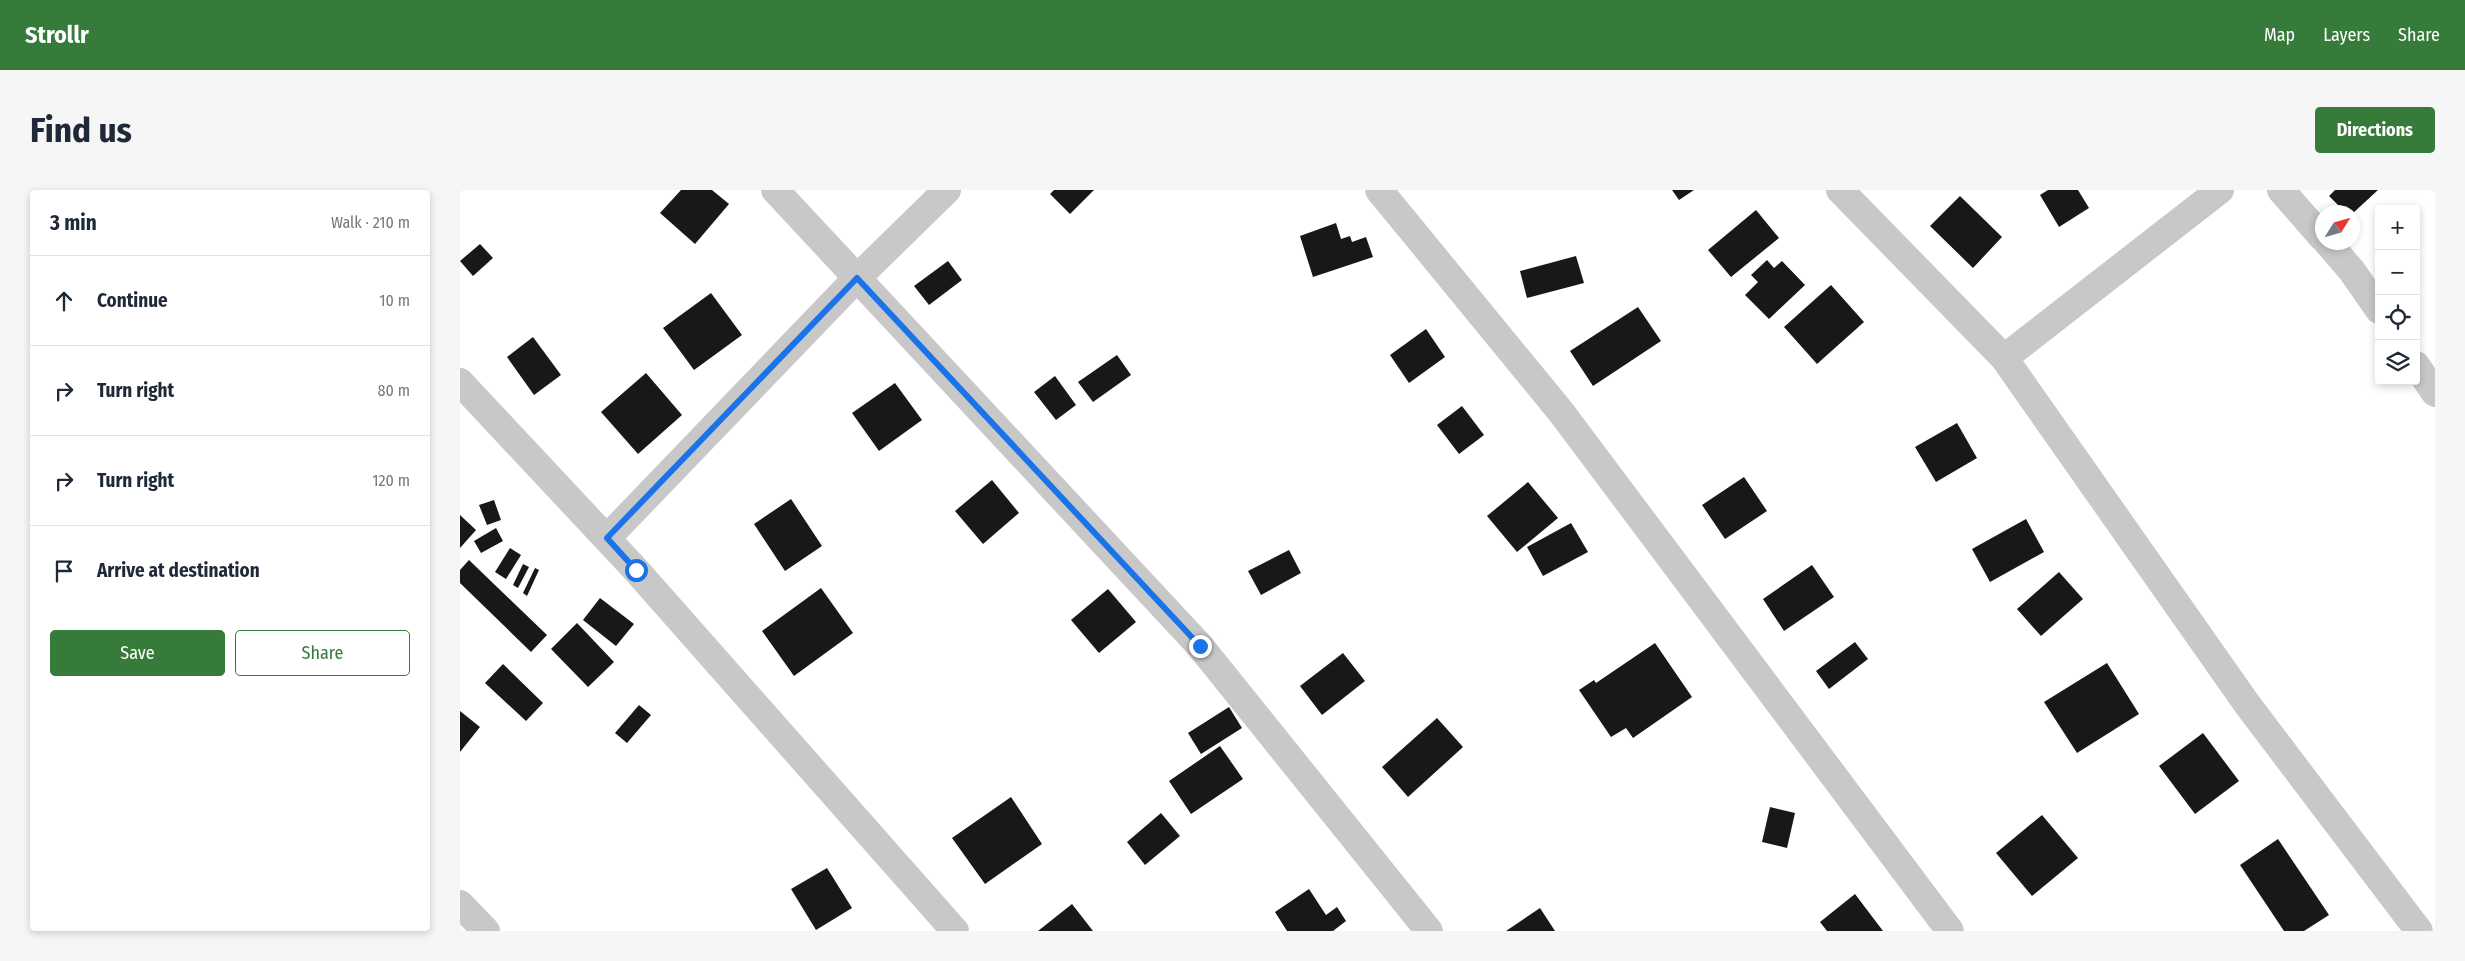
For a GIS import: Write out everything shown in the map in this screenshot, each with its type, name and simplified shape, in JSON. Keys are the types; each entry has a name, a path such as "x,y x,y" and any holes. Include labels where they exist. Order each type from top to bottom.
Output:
{"street":[{"path":"775,190 1200,646 1429,931"},
{"path":"607,538 857,278 947,190"},
{"path":"1379,190 1561,412 1950,931"},
{"path":"1840,190 2004,358 2247,704 2419,931"},
{"path":"2004,358 2220,190"},
{"path":"2280,190 2315,229"},
{"path":"2334,250 2352,271 2375,304"},
{"path":"2420,371 2435,393"},
{"path":"460,382 607,538 956,931"},
{"path":"460,904 486,931"}],"building":[{"path":"681,190 712,190 729,204 695,244 660,213"},
{"path":"1054,190 1094,190 1070,214 1050,194"},
{"path":"1672,190 1694,190 1679,200"},
{"path":"2048,190 2078,190 2089,208 2059,227 2040,195"},
{"path":"2335,190 2378,190 2360,207 2360,205 2338,205 2329,196"},
{"path":"1960,196 2002,237 1973,268 1930,226"},
{"path":"1756,210 1779,238 1731,277 1708,250"},
{"path":"1336,223 1341,239 1350,236 1352,242 1366,237 1373,257 1313,277 1300,236"},
{"path":"480,244 493,258 473,276 460,261"},
{"path":"1576,256 1584,283 1527,298 1520,271"},
{"path":"1767,260 1774,268 1782,261 1805,285 1769,319 1745,295 1758,282 1751,275"},
{"path":"948,261 962,280 929,305 914,286"},
{"path":"1831,285 1864,322 1817,364 1784,327"},
{"path":"711,293 742,335 694,370 663,328"},
{"path":"1638,307 1661,341 1593,386 1570,351"},
{"path":"1426,329 1445,357 1409,383 1390,355"},
{"path":"533,337 561,375 534,395 507,357"},
{"path":"1117,355 1131,375 1093,402 1078,382"},
{"path":"646,373 682,415 638,454 601,412"},
{"path":"1055,376 1076,405 1056,420 1034,392"},
{"path":"895,383 922,420 879,451 852,413"},
{"path":"1462,406 1484,435 1459,454 1437,425"},
{"path":"1957,423 1977,458 1936,482 1915,447"},
{"path":"1744,477 1767,511 1725,539 1702,505"},
{"path":"992,480 1019,513 983,544 955,511"},
{"path":"1528,482 1558,518 1517,552 1487,516"},
{"path":"791,499 822,546 785,571 754,524"},
{"path":"494,500 501,520 487,525 479,505"},
{"path":"460,515 476,530 460,548"},
{"path":"2026,519 2044,552 1990,582 1972,549"},
{"path":"1571,523 1588,552 1543,576 1527,547"},
{"path":"496,528 503,541 481,553 474,541"},
{"path":"510,548 521,555 506,579 495,572"},
{"path":"1289,550 1301,573 1261,595 1248,571"},
{"path":"469,560 547,635 531,652 460,583 460,570"},
{"path":"523,564 529,567 518,588 513,585"},
{"path":"1812,565 1834,597 1784,631 1763,599"},
{"path":"535,568 539,570 527,596 523,593"},
{"path":"2059,572 2083,599 2041,636 2017,609"},
{"path":"821,588 853,633 794,676 762,631"},
{"path":"1108,589 1136,622 1099,653 1071,620"},
{"path":"600,598 634,624 616,646 583,620"},
{"path":"577,623 614,662 588,687 551,649"},
{"path":"1855,642 1868,659 1829,689 1816,671"},
{"path":"1655,643 1692,697 1633,738 1626,728 1611,737 1579,690 1594,680 1596,683"},
{"path":"1343,653 1365,681 1322,715 1300,686"},
{"path":"2107,663 2139,714 2077,753 2044,702"},
{"path":"503,664 543,703 526,721 485,683"},
{"path":"639,705 651,715 627,743 615,733"},
{"path":"1229,707 1242,728 1201,754 1188,733"},
{"path":"460,711 480,727 460,752"},
{"path":"1437,718 1463,747 1408,797 1382,767"},
{"path":"2203,733 2239,781 2195,814 2159,766"},
{"path":"1220,746 1243,779 1191,814 1169,781"},
{"path":"1011,797 1042,844 985,884 952,838"},
{"path":"1770,807 1795,813 1787,848 1762,842"},
{"path":"1161,813 1180,836 1145,865 1127,842"},
{"path":"2042,815 2078,858 2032,896 1996,853"},
{"path":"2278,839 2329,915 2304,931 2284,931 2240,865"},
{"path":"827,868 852,908 816,930 791,889"},
{"path":"1309,889 1326,915 1337,907 1346,921 1333,931 1287,931 1275,912"},
{"path":"1855,894 1883,931 1827,931 1820,922"},
{"path":"1072,904 1093,931 1038,931"},
{"path":"1540,908 1555,931 1506,931"}],"route":[{"path":"636,570 607,538 857,278 1200,646"}]}
